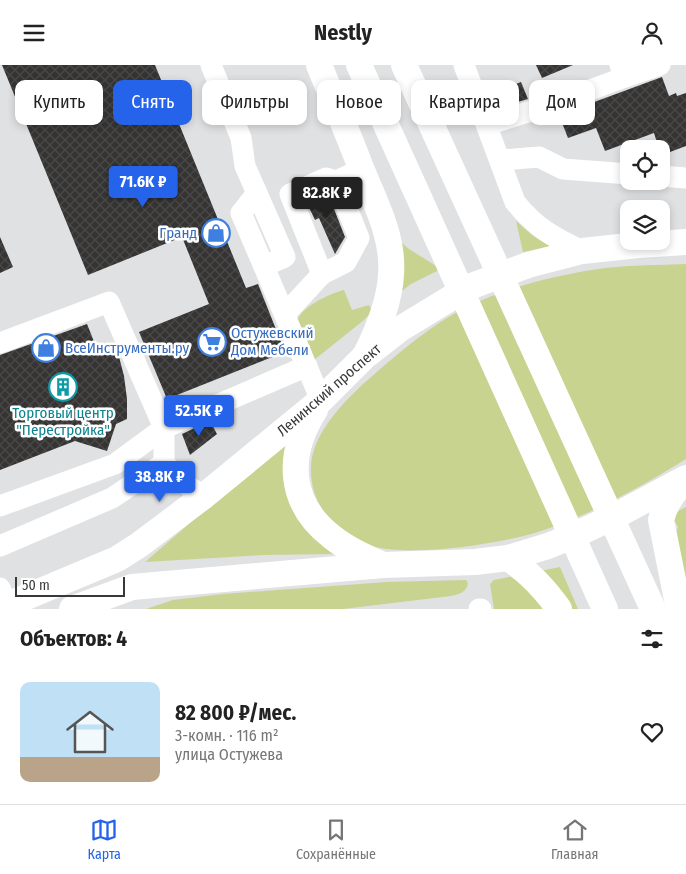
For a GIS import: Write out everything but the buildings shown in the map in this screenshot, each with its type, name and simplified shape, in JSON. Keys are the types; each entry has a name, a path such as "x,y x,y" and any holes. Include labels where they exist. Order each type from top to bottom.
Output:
{"main road":[{"path":"319,65 362,169 384,227 389,247 390,287 377,332 364,357"},
{"path":"359,65 605,609"},
{"path":"404,65 653,609"},
{"name":"Ленинский проспект","path":"4,603 116,559 139,545 204,496 321,400 364,357 400,329 469,287 528,265 582,251 686,242"},
{"path":"321,400 304,429 297,451 296,471 301,499 308,512 326,532 354,551 382,565"},
{"path":"72,609 132,587 382,565 475,562 508,558 548,546 575,535 686,479"},
{"path":"680,609 661,519 662,513 671,497 686,479"},
{"path":"508,558 522,567 560,609"}],"street":[{"path":"211,65 241,138 245,166 257,193 241,213 321,400"},
{"path":"464,65 501,160 515,202 526,215 549,235 582,251"},
{"path":"519,114 546,106 622,71 660,65"},
{"path":"501,160 539,157 563,169 620,173"},
{"path":"322,274 290,194 326,178 336,181 362,169"},
{"path":"670,177 686,178"},
{"path":"284,314 322,274 346,262 359,238 336,181"},
{"path":"0,343 109,302 164,428 164,463 182,482 204,496"},
{"path":"0,506 115,464 164,428 307,366"},
{"path":"0,546 112,498 164,463"}],"green space":[{"path":"516,221 533,236 551,246 523,252"},
{"path":"396,238 409,249 441,269 411,284 399,293"},
{"path":"686,264 686,459 634,490 579,517 523,536 477,545 426,550 380,548 352,538 326,515 315,494 311,471 315,446 328,423 362,385 439,323 478,302 541,280 605,268"},
{"path":"344,290 352,310 369,305 372,311 364,320 314,360 300,333 297,325 298,319 302,313 315,303 331,294"},
{"path":"287,439 338,554 263,555 145,562"},
{"path":"686,507 686,580 676,532 678,527 674,520 661,520"},
{"path":"560,567 578,609 494,609 490,584 494,580"},
{"path":"466,580 468,583 464,591 451,596 343,609 146,609 173,600 223,594 387,582"}],"place":[{"name":"Гранд","path":"216,233"},
{"name":"Остужевский Дом Мебели","path":"212,342"},
{"name":"ВсеИнструменты.ру","path":"46,348"},
{"name":"Торговый центр \"Перестройка\"","path":"63,387"}]}
